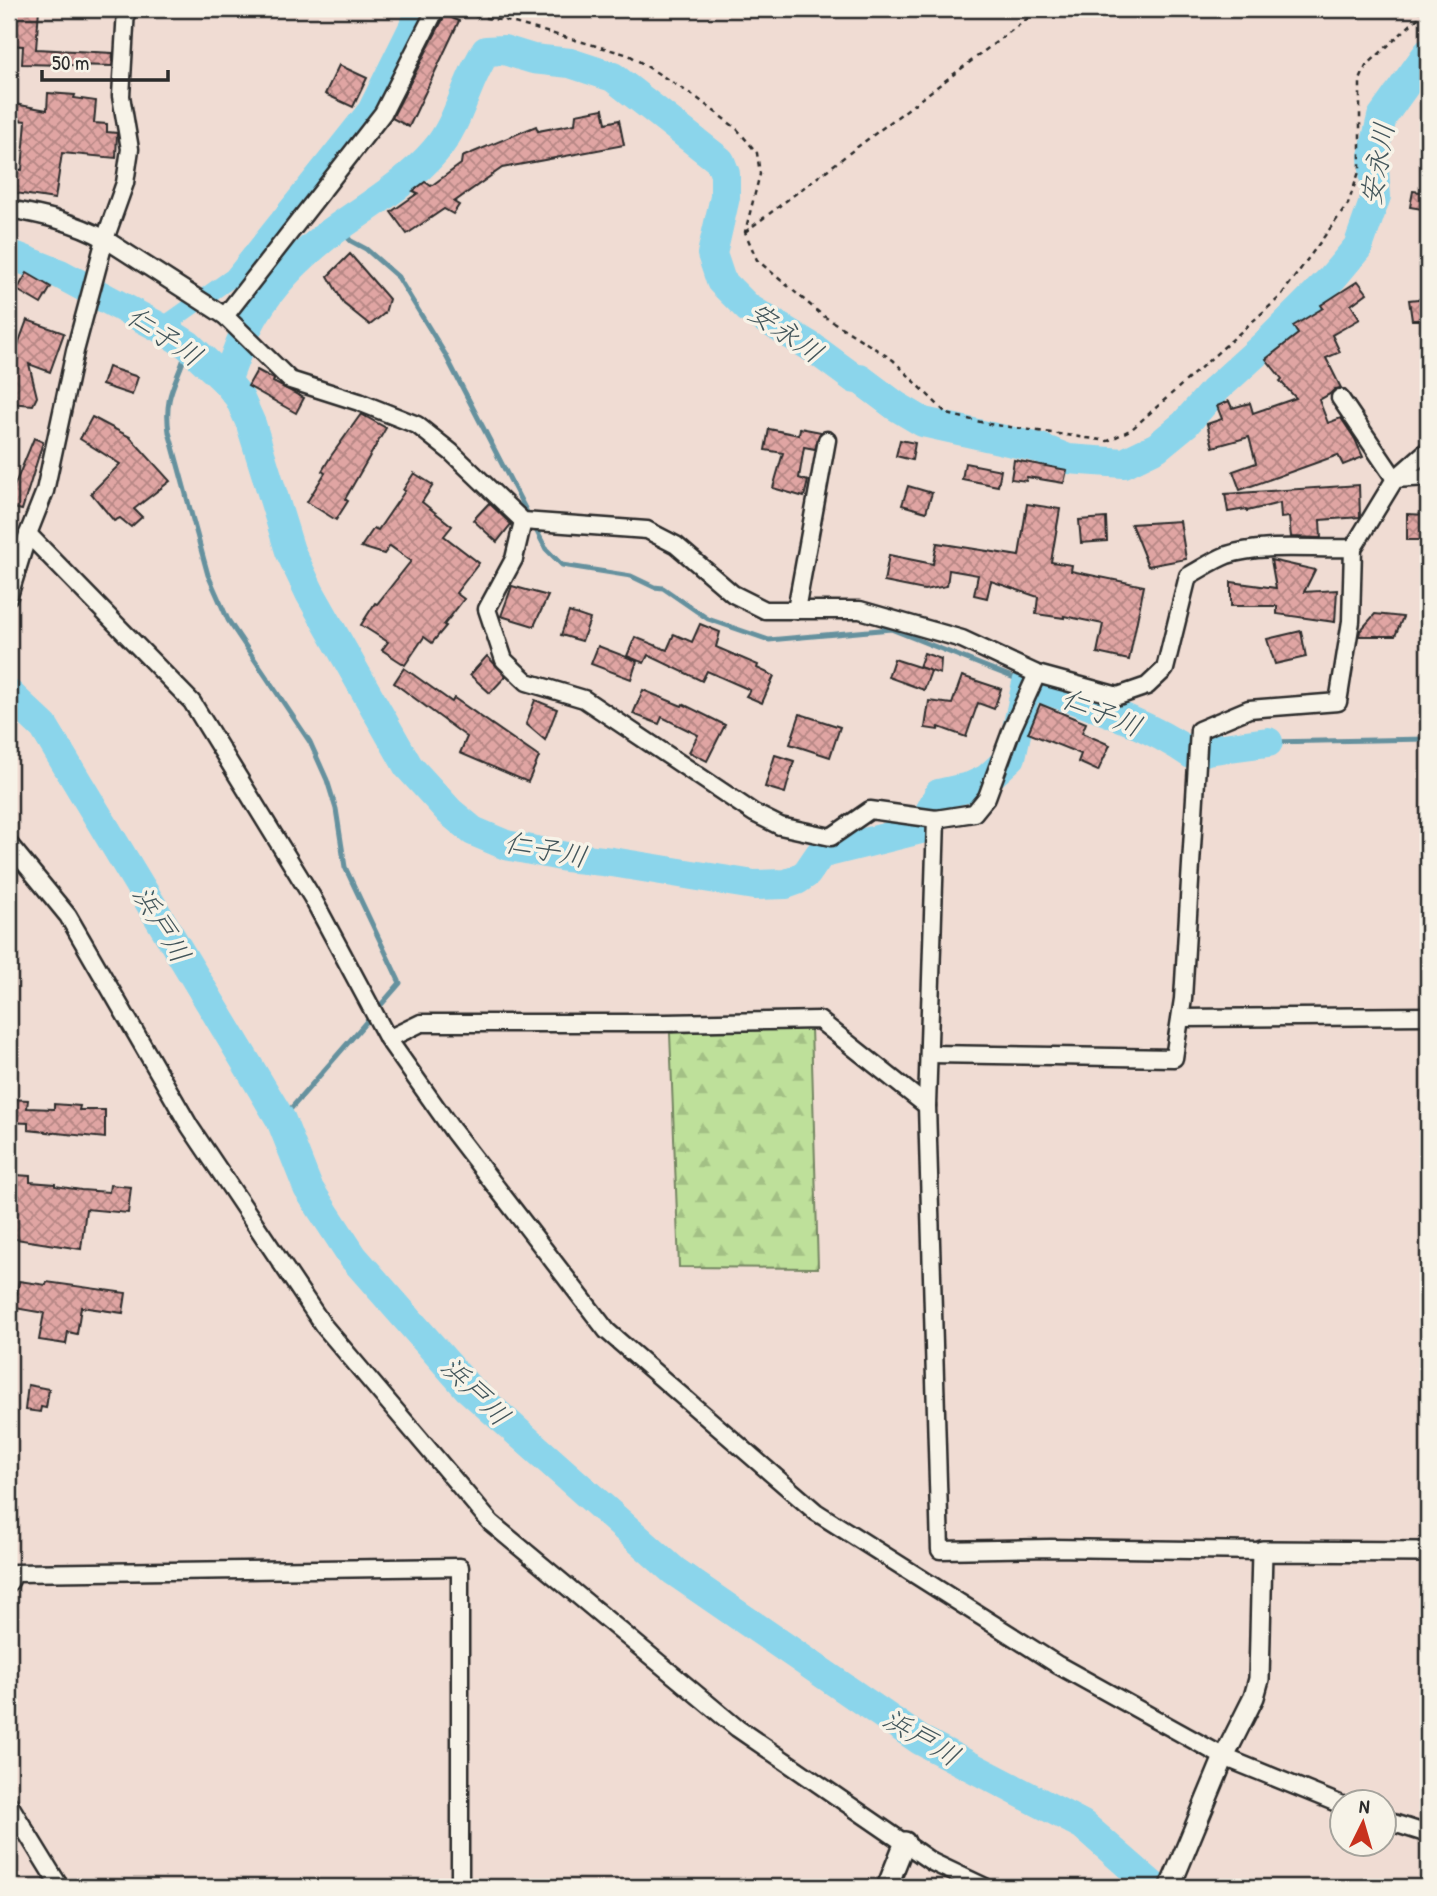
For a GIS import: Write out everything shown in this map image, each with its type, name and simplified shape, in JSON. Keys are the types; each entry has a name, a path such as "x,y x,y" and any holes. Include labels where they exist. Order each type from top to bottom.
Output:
{"street":[{"path":"9,596 28,534 45,491 75,351 105,239 125,183 130,149 121,96 126,9"},
{"path":"225,316 383,113 436,9"},
{"path":"9,209 41,214 90,230 105,239 225,316 290,380 359,402 417,425 451,452 523,521 647,530 676,545 733,594 765,610 860,610 962,639 1037,674 1118,696 1147,686 1165,669 1188,576 1227,555 1267,548 1353,548"},
{"path":"1340,398 1395,479"},
{"path":"796,610 827,440"},
{"path":"930,1054 1174,1058 1181,1018 1199,730 1249,709 1338,702 1351,621 1353,548 1395,479 1428,450"},
{"path":"1395,479 1428,477"},
{"path":"523,521 514,559 487,609 504,660 527,682 584,699 754,813 780,826 831,836 870,810 936,819 974,813 987,797 1012,729 1037,674"},
{"path":"28,534 192,702 312,898 388,1039 453,1131 607,1331 816,1512 1058,1665 1223,1756 1328,1799"},
{"path":"936,819 927,1106 940,1550 1051,1548 1428,1552"},
{"path":"9,844 68,916 190,1127 323,1325 492,1523 737,1728 932,1862 985,1887"},
{"path":"1181,1018 1428,1016"},
{"path":"388,1039 421,1023 820,1020 927,1106"},
{"path":"1170,1887 1223,1756 1254,1697 1259,1679 1262,1552"},
{"path":"9,1583 15,1573 460,1567 460,1887"},
{"path":"9,1804 61,1887"},
{"path":"1398,1825 1428,1835"},
{"path":"887,1887 905,1842"}],"path":[{"path":"457,9 465,15 506,21 629,55 697,98 737,129 757,153 760,174 745,232 757,260 821,315 893,360 947,414 989,424 1108,441 1132,429 1280,297 1348,204 1360,169 1360,80 1366,66 1418,18 1419,9"},
{"path":"745,232 1040,9"}],"green space":[{"path":"811,1027 818,1268 679,1267 670,1033"}],"building":[{"path":"9,9 39,9 36,49 113,53 112,66 22,64 23,46 9,45"},
{"path":"445,15 459,21 409,127 392,118"},
{"path":"339,65 367,78 353,107 325,94"},
{"path":"48,93 75,95 74,98 96,101 94,123 107,124 107,132 117,133 116,158 62,153 55,199 9,192 9,168 22,170 26,121 9,119 9,103 47,110"},
{"path":"603,109 606,123 619,120 624,145 502,168 454,202 459,205 453,214 444,209 407,234 391,212 418,193 413,191 425,182 431,186 461,164 462,157 536,126 538,131 575,124 576,114"},
{"path":"1413,191 1428,193 1428,210 1410,207"},
{"path":"350,254 389,299 385,313 370,325 344,304 328,276"},
{"path":"27,273 51,287 41,304 17,290"},
{"path":"1358,281 1367,293 1351,305 1360,319 1332,335 1340,352 1326,358 1341,388 1319,400 1328,423 1341,418 1363,457 1343,465 1338,455 1240,490 1233,471 1256,463 1249,437 1213,447 1207,424 1222,419 1217,406 1229,401 1232,408 1250,403 1253,413 1296,398 1280,381 1282,379 1266,359 1298,334 1293,326 1323,308 1321,305"},
{"path":"1428,298 1428,320 1412,320 1409,300"},
{"path":"27,320 64,333 50,372 29,364 37,397 33,405 9,403 9,369"},
{"path":"108,367 138,377 132,395 102,385"},
{"path":"257,370 274,379 273,382 304,398 296,413 248,386"},
{"path":"361,414 386,428 345,499 348,501 336,520 307,502 325,473 322,471 331,456"},
{"path":"92,417 130,437 170,481 134,509 142,517 131,527 120,518 114,521 91,493 120,464 80,439"},
{"path":"800,428 821,432 815,449 804,447 799,478 808,481 804,497 773,488 783,453 765,450 769,429 799,435"},
{"path":"34,438 43,442 22,510 9,507 9,499"},
{"path":"900,440 915,443 912,460 896,456"},
{"path":"1014,460 1067,470 1064,483 1027,477 1026,481 1011,479"},
{"path":"965,463 1001,470 998,486 962,479"},
{"path":"414,473 433,485 422,502 452,526 444,536 479,563 456,593 464,599 444,625 446,626 432,643 424,637 405,665 382,650 388,642 361,625 375,603 377,604 411,561 390,546 384,554 361,547 374,528 378,530"},
{"path":"1359,485 1360,517 1320,520 1321,538 1291,537 1289,517 1281,518 1280,503 1247,511 1228,512 1225,494"},
{"path":"908,486 932,493 926,512 902,505"},
{"path":"489,503 511,524 497,542 473,520"},
{"path":"1027,504 1060,509 1051,562 1072,565 1071,571 1144,586 1129,660 1097,653 1103,624 1064,616 1036,614 1038,597 991,581 987,598 974,595 978,575 949,570 947,586 924,590 884,582 889,555 933,564 937,543 1019,556"},
{"path":"1407,514 1428,515 1428,540 1407,540"},
{"path":"1106,518 1107,541 1081,543 1079,520"},
{"path":"1180,521 1186,559 1148,566 1131,524"},
{"path":"1271,560 1315,570 1304,592 1337,590 1335,622 1277,614 1277,606 1231,606 1231,582 1276,588"},
{"path":"512,586 548,596 534,626 501,616"},
{"path":"569,612 590,619 582,641 561,635"},
{"path":"1375,614 1403,617 1395,636 1359,636 1360,631"},
{"path":"700,624 720,632 716,647 758,665 757,668 774,676 762,703 746,696 750,690 707,671 702,681 648,655 644,663 627,656 635,637 667,650 674,634 692,642"},
{"path":"1301,631 1306,657 1275,664 1267,639"},
{"path":"598,646 637,661 631,679 591,664"},
{"path":"924,653 941,659 940,674 919,667"},
{"path":"487,656 506,676 490,693 470,675"},
{"path":"894,659 931,671 924,690 888,677"},
{"path":"404,668 452,702 454,698 539,757 528,782 460,753 467,737 394,683"},
{"path":"962,676 1001,689 994,709 978,703 966,737 939,727 938,730 925,728 929,701 952,704"},
{"path":"643,690 682,706 683,704 725,725 707,761 689,752 698,735 662,717 659,724 633,714"},
{"path":"535,700 557,709 545,740 526,724"},
{"path":"1040,704 1086,723 1082,733 1110,745 1098,771 1078,762 1081,754 1028,733"},
{"path":"800,714 840,727 830,757 790,744"},
{"path":"775,755 794,761 785,793 765,787"},
{"path":"9,1099 28,1100 27,1108 54,1109 54,1104 80,1106 79,1110 105,1110 105,1138 28,1130 28,1123 9,1122"},
{"path":"16,1175 30,1176 30,1182 81,1190 109,1192 110,1185 131,1187 128,1213 86,1209 81,1249 9,1238 9,1178 16,1179"},
{"path":"19,1281 46,1285 47,1282 126,1293 123,1313 81,1307 77,1334 68,1332 66,1344 39,1340 44,1313 9,1307 9,1292 17,1294"},
{"path":"28,1385 49,1389 46,1408 41,1407 40,1412 25,1410"}],"waterway":[{"path":"161,328 233,277 367,108 416,9"},
{"name":"安永川","path":"226,381 251,320 279,281 325,237 397,186 435,151 451,128 486,51 504,50 533,59 570,63 613,77 720,161 725,174 725,197 712,254 721,281 748,308 923,422 1040,448 1068,459 1124,463 1157,447 1185,424 1214,391 1332,278 1358,247 1376,196 1373,156 1382,117 1428,53"},
{"path":"339,229 398,277 445,354 546,549 562,565 631,576 654,587 663,588 708,619 769,640 891,629 1027,683"},
{"name":"仁子川","path":"9,254 60,274 161,328 188,345 226,381 239,397 251,424 290,551 310,593 408,766 450,812 473,831 506,845 566,857 754,885 786,884 807,873 820,854 921,829 939,794 970,787 987,779 1011,757 1027,683 1134,722 1193,755 1207,750 1268,742"},
{"path":"188,345 170,396 169,432 208,575 228,620 310,742 327,780 336,809 345,867 400,983 281,1120"},
{"name":"浜戸川","path":"9,694 44,727 281,1120 308,1188 353,1257 468,1388 674,1571 920,1740 1083,1825 1154,1887"},
{"path":"1268,742 1428,739"}]}
